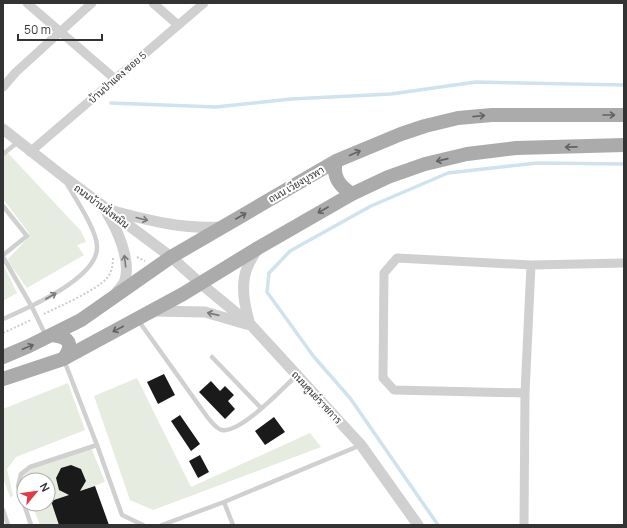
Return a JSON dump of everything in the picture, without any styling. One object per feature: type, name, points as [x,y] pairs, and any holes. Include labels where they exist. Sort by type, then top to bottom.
[{"type":"main road","name":"ถนน เวียงบูรพา","points":[[3,357],[50,337],[81,320],[171,257],[336,161],[401,134],[424,126],[458,118],[492,115],[624,115]]},
{"type":"main road","points":[[3,379],[63,359],[152,311],[352,194],[425,164],[467,154],[516,148],[624,145]]},
{"type":"main road","points":[[336,161],[333,170],[337,180],[343,188],[352,194]]},
{"type":"main road","points":[[50,337],[61,336],[69,342],[70,348],[63,359]]},
{"type":"street","points":[[27,3],[115,79]]},
{"type":"street","points":[[3,87],[92,3]]},
{"type":"street","points":[[153,3],[178,25]]},
{"type":"street","name":"บ้านป่าแดง ซอย 5","points":[[30,152],[204,3]]},
{"type":"street","name":"ถนนบ้านฝั่งหมิน","points":[[3,129],[30,152],[171,257],[200,283]]},
{"type":"street","points":[[104,208],[144,220],[172,226],[201,228],[222,227]]},
{"type":"street","points":[[104,208],[114,224],[124,250],[126,266],[125,280],[114,297]]},
{"type":"street","points":[[250,325],[246,310],[244,283],[247,267],[258,248]]},
{"type":"street","points":[[525,393],[394,390],[383,378],[384,273],[397,258],[531,265],[624,263]]},
{"type":"street","points":[[524,525],[525,393],[531,265]]},
{"type":"street","name":"ถนนศูนย์ราชการ","points":[[200,283],[250,325],[361,445],[418,525]]},
{"type":"street","points":[[152,311],[204,312],[250,325]]},
{"type":"lane","points":[[3,154],[18,142]]},
{"type":"lane","points":[[3,319],[32,306],[68,286],[92,264],[98,248],[93,229],[64,177]]},
{"type":"lane","points":[[3,206],[27,236],[3,256],[50,337]]},
{"type":"lane","points":[[137,319],[208,418],[215,426],[222,430],[231,429],[240,425],[297,376]]},
{"type":"lane","points":[[212,357],[261,408]]},
{"type":"lane","points":[[63,359],[97,445],[122,515],[143,525]]},
{"type":"lane","points":[[31,525],[18,486],[21,474],[30,467],[97,445]]},
{"type":"lane","points":[[162,525],[224,502],[361,445]]},
{"type":"lane","points":[[224,502],[233,525]]},
{"type":"lane","points":[[3,510],[8,525]]},
{"type":"path","points":[[124,250],[157,267]]},
{"type":"shaded area","points":[[6,151],[81,231],[86,242],[77,245],[84,255],[27,288],[9,263],[8,259],[29,237],[29,233],[3,199],[3,154]]},
{"type":"shaded area","points":[[3,264],[17,293],[3,301]]},
{"type":"shaded area","points":[[137,378],[191,487],[310,433],[321,447],[153,510],[130,500],[94,396]]},
{"type":"shaded area","points":[[68,383],[85,430],[16,457],[7,469],[13,496],[10,497],[3,478],[3,409]]},
{"type":"shaded area","points":[[91,447],[105,482],[80,491],[86,481],[81,469],[71,465],[61,468],[56,478],[56,472],[24,472],[30,467]]},
{"type":"shaded area","points":[[56,478],[59,490],[69,495],[59,525],[40,525],[35,512],[56,512]]},
{"type":"building","points":[[164,374],[175,395],[158,404],[147,382]]},
{"type":"building","points":[[211,381],[220,391],[225,386],[234,395],[228,401],[235,409],[225,419],[199,392]]},
{"type":"building","points":[[180,415],[200,444],[191,451],[171,421]]},
{"type":"building","points":[[274,417],[285,432],[265,445],[255,431]]},
{"type":"building","points":[[200,455],[209,472],[198,478],[189,461]]},
{"type":"building","points":[[71,465],[81,469],[86,481],[80,491],[95,486],[109,525],[59,525],[55,512],[56,512],[56,499],[69,495],[59,490],[56,478],[61,468]]},
{"type":"waterway","points":[[111,103],[216,107],[291,99],[391,94],[476,82],[624,85]]},
{"type":"waterway","points":[[438,525],[350,398],[314,357],[267,292],[269,273],[290,251],[371,206],[448,173],[537,163],[624,164]]}]
